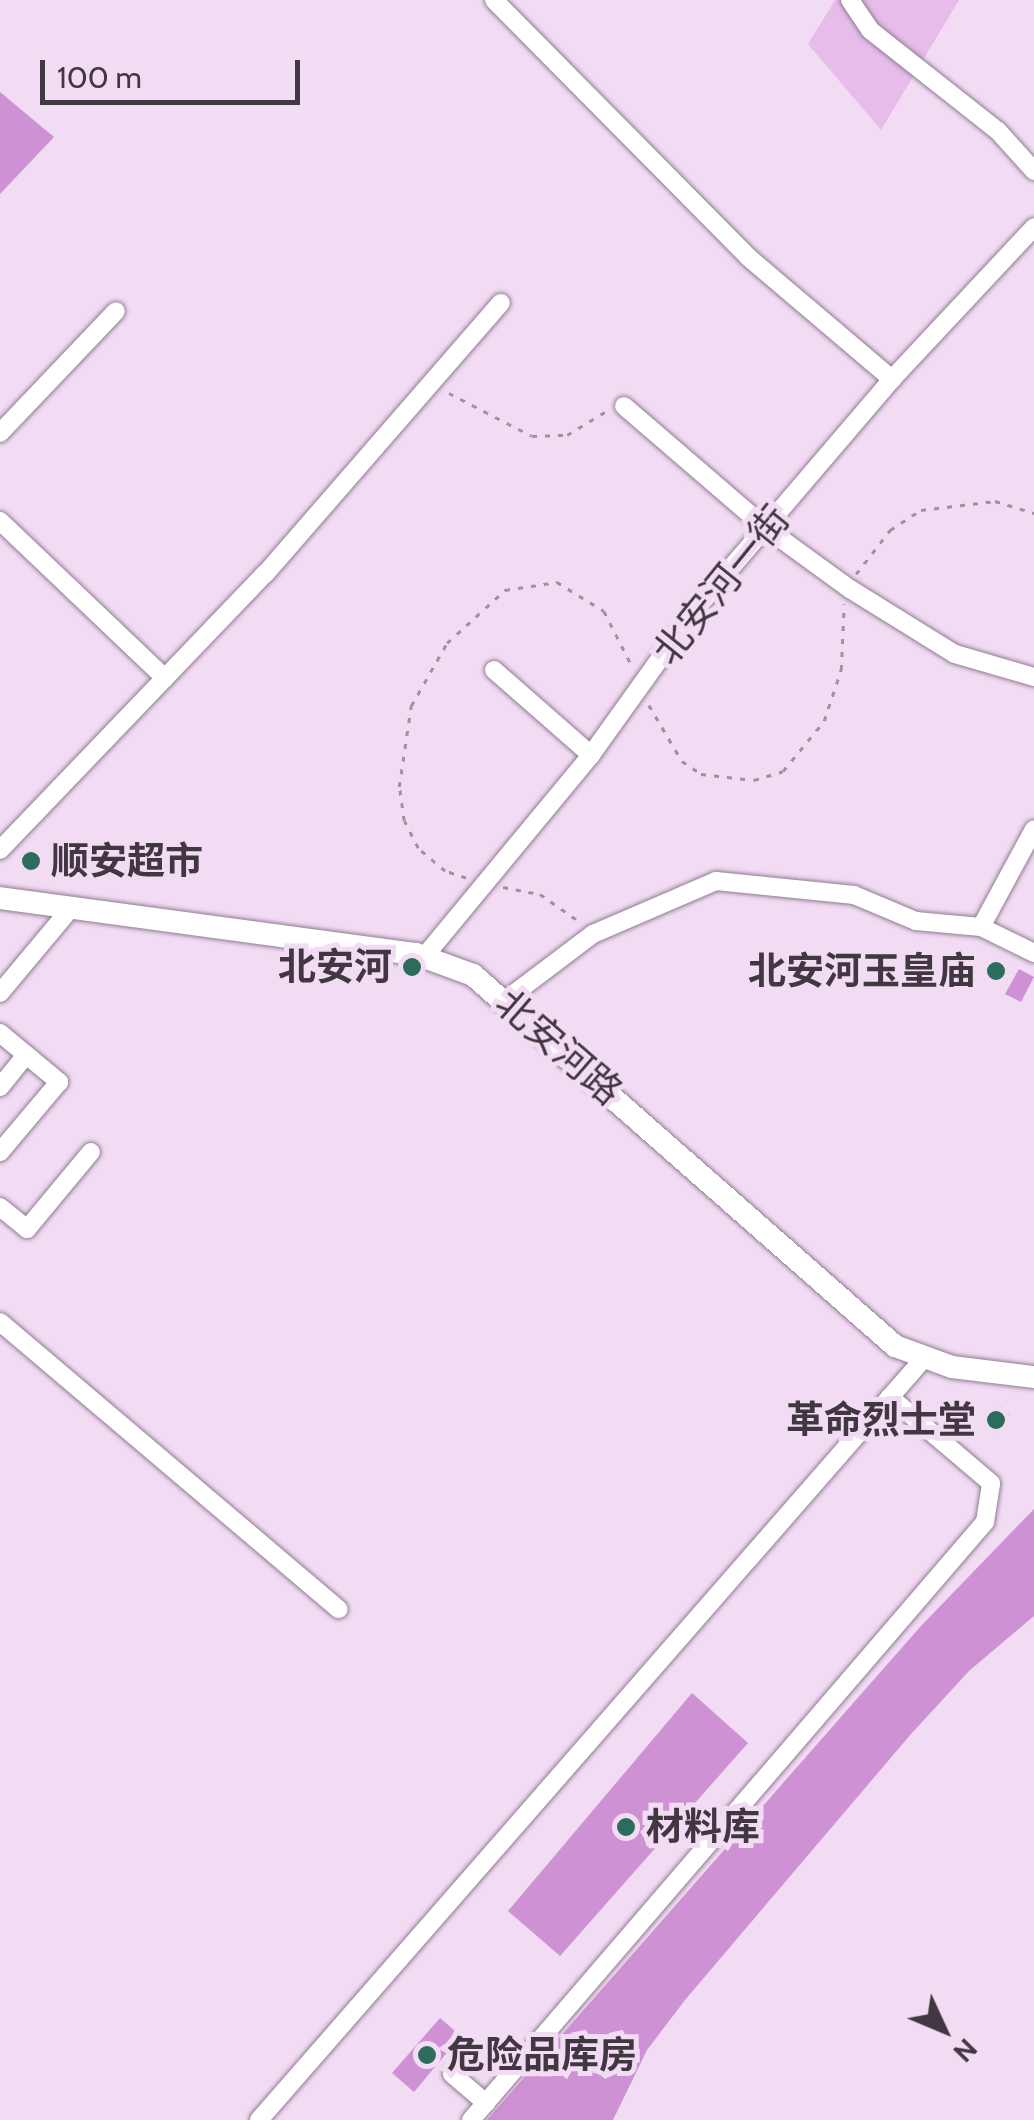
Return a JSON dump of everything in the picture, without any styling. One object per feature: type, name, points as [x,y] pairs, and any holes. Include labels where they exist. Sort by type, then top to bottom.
[{"type":"main road","name":"北安河路","points":[[0,898],[424,957],[473,975],[507,999],[895,1346],[925,1357],[1031,1373]]},
{"type":"street","points":[[494,0],[748,257],[892,379]]},
{"type":"street","points":[[850,0],[870,30],[998,131],[1034,170]]},
{"type":"street","name":"北安河一街","points":[[424,957],[591,755],[694,611],[892,379],[1034,227]]},
{"type":"street","points":[[0,850],[165,678],[501,303]]},
{"type":"street","points":[[0,433],[116,311]]},
{"type":"street","points":[[624,406],[766,528],[954,654],[1034,677]]},
{"type":"street","points":[[0,520],[165,678]]},
{"type":"street","points":[[494,670],[591,755]]},
{"type":"street","points":[[981,928],[1034,829]]},
{"type":"street","points":[[507,999],[593,934],[716,881],[854,895],[916,922],[981,928],[1034,953]]},
{"type":"street","points":[[0,993],[72,907]]},
{"type":"street","points":[[0,1033],[59,1082],[0,1152]]},
{"type":"street","points":[[0,1087],[26,1055]]},
{"type":"street","points":[[0,1206],[27,1229],[92,1152]]},
{"type":"street","points":[[0,1322],[339,1609]]},
{"type":"street","points":[[259,2120],[925,1357]]},
{"type":"street","points":[[472,2120],[985,1522],[991,1483],[890,1397]]},
{"type":"street","points":[[452,2074],[486,2103]]},
{"type":"path","points":[[432,382],[532,436],[567,435],[624,406]]},
{"type":"shaded area","points":[[835,0],[959,0],[881,130],[808,44]]},
{"type":"building","points":[[0,92],[54,137],[0,194]]},
{"type":"building","points":[[1019,969],[1034,977],[1021,1002],[1005,994]]},
{"type":"building","name":"革命烈士堂","points":[[1000,1406],[1010,1415],[993,1434],[983,1425]]},
{"type":"building","points":[[1034,1509],[1034,1616],[969,1671],[911,1734],[685,2000],[647,2050],[613,2120],[487,2120],[920,1627]]},
{"type":"building","name":"材料库","points":[[692,1693],[748,1743],[560,1956],[508,1911]]},
{"type":"building","name":"危险品库房","points":[[440,2018],[461,2036],[414,2092],[392,2073]]},
{"type":"place","name":"顺安超市","points":[[31,861]]},
{"type":"place","name":"北安河","points":[[412,967]]},
{"type":"place","name":"北安河玉皇庙","points":[[996,971]]},
{"type":"place","name":"革命烈士堂","points":[[996,1420]]},
{"type":"place","name":"材料库","points":[[626,1827]]},
{"type":"place","name":"危险品库房","points":[[427,2055]]}]
